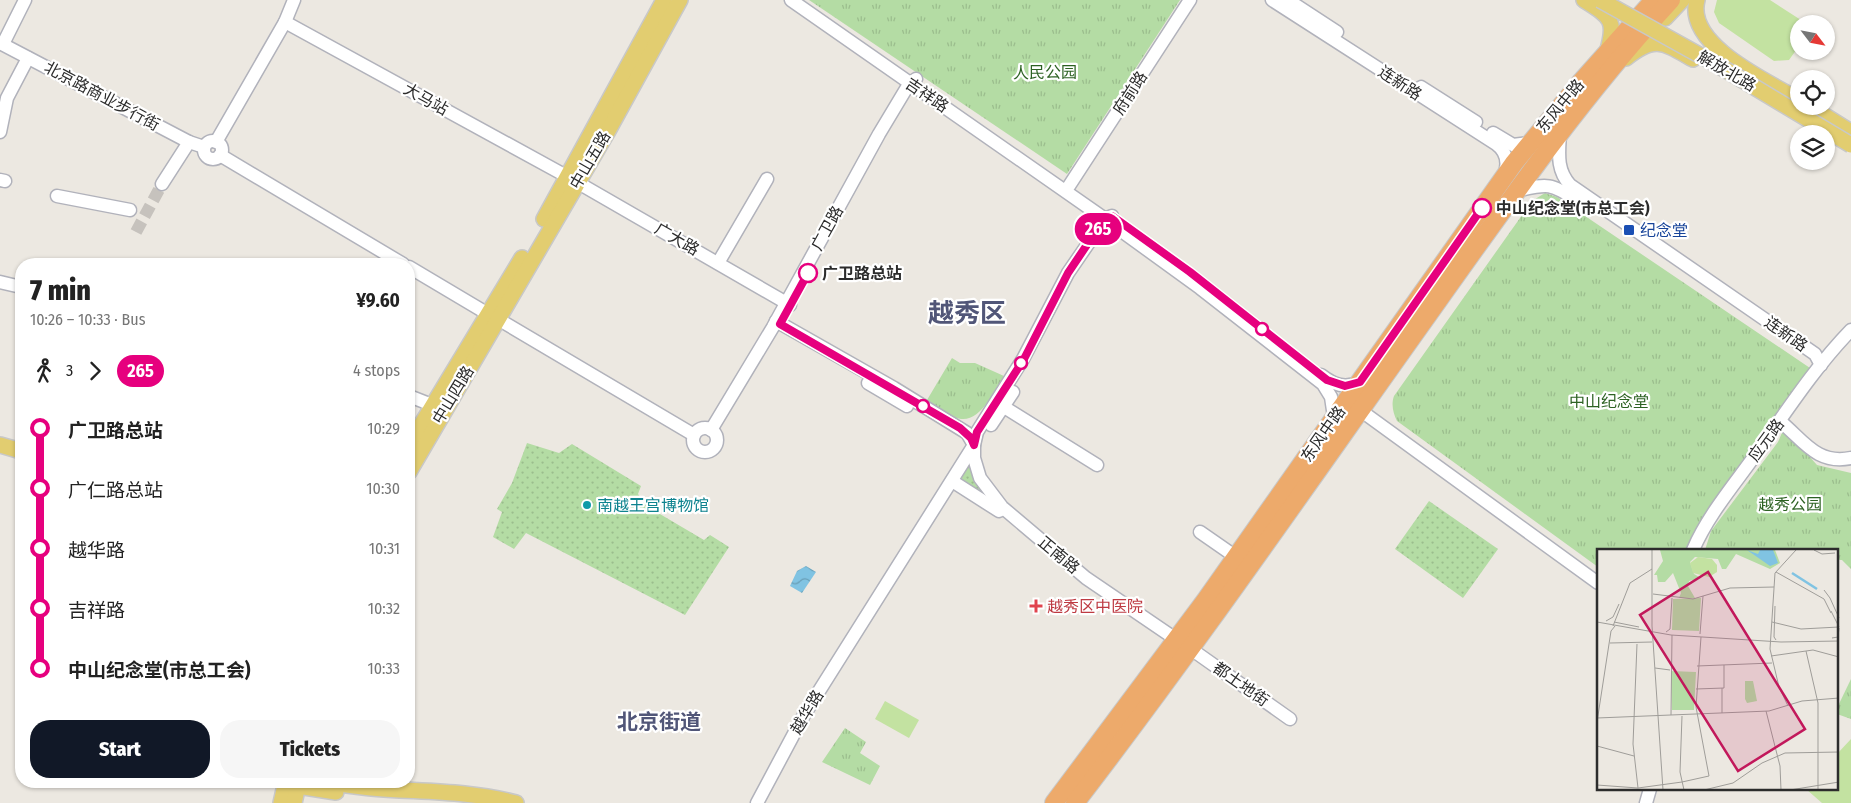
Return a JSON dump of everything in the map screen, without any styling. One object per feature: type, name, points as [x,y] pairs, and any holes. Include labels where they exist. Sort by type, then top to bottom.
[{"type":"highway","name":"东风中路","points":[[1075,803],[1184,644],[1236,557],[1334,417],[1509,185],[1560,133],[1609,61],[1654,0]]},
{"type":"highway","points":[[1609,61],[1671,0]]},
{"type":"highway","name":"东风中路","points":[[1054,803],[1184,644],[1360,410],[1509,185],[1529,143],[1609,61]]},
{"type":"main road","name":"中山五路","points":[[573,179],[664,0]]},
{"type":"main road","name":"中山五路","points":[[493,316],[680,0]]},
{"type":"main road","points":[[1584,0],[1603,12],[1610,20],[1613,31],[1609,61]]},
{"type":"main road","name":"解放北路","points":[[1600,0],[1721,67],[1851,145]]},
{"type":"main road","name":"解放北路","points":[[1611,0],[1851,140]]},
{"type":"main road","points":[[1609,61],[1628,19],[1640,5],[1648,0]]},
{"type":"main road","points":[[1609,61],[1682,0]]},
{"type":"main road","name":"解放北路","points":[[1697,0],[1698,22],[1721,53],[1790,95]]},
{"type":"main road","name":"解放北路","points":[[1609,61],[1652,42],[1676,50],[1804,125]]},
{"type":"main road","points":[[1824,115],[1851,132]]},
{"type":"main road","points":[[1835,144],[1851,154]]},
{"type":"main road","name":"中山四路","points":[[415,435],[432,405],[493,316]]},
{"type":"main road","name":"中山四路","points":[[415,461],[493,316]]},
{"type":"main road","points":[[0,445],[15,449]]},
{"type":"main road","points":[[0,454],[15,458]]},
{"type":"main road","points":[[281,803],[290,788]]},
{"type":"main road","points":[[293,788],[294,803]]},
{"type":"main road","points":[[323,788],[364,796],[441,799],[476,803]]},
{"type":"main road","points":[[366,788],[462,792],[516,803]]},
{"type":"street","points":[[1,43],[25,0]]},
{"type":"street","points":[[210,145],[285,22],[294,0]]},
{"type":"street","name":"吉祥路","points":[[791,0],[1109,219],[1190,272],[1327,380],[1345,386],[1360,382]]},
{"type":"street","name":"吉祥路","points":[[805,0],[913,83],[1070,186],[1109,219],[1323,384],[1331,397],[1334,417]]},
{"type":"street","name":"府前路","points":[[1070,186],[1190,0]]},
{"type":"street","name":"连新路","points":[[1272,0],[1496,144],[1503,150],[1506,158],[1509,185],[1546,184],[1558,188],[1810,361],[1821,365]]},
{"type":"street","name":"连新路","points":[[1288,0],[1510,144],[1529,143]]},
{"type":"street","name":"大马站","points":[[285,22],[573,179]]},
{"type":"street","name":"北京路商业步行街","points":[[1,43],[189,142],[210,145],[204,153],[208,158],[214,159],[220,155],[393,258]]},
{"type":"street","points":[[1705,66],[1702,58],[1706,52],[1721,53]]},
{"type":"street","points":[[0,132],[7,98],[28,58]]},
{"type":"street","name":"广卫路","points":[[712,430],[777,325],[879,134],[913,83]]},
{"type":"street","name":"连新路","points":[[1560,133],[1559,166],[1563,178],[1570,185],[1815,354],[1821,365]]},
{"type":"street","points":[[162,184],[189,142]]},
{"type":"street","name":"广大路","points":[[573,179],[788,304]]},
{"type":"street","points":[[718,263],[767,179]]},
{"type":"street","points":[[57,196],[130,210]]},
{"type":"street","name":"越华路","points":[[974,445],[984,437],[1031,362],[1074,279],[1109,219]]},
{"type":"street","name":"越华路","points":[[758,803],[804,715],[974,445],[977,432],[1024,359],[1060,286],[1109,219]]},
{"type":"street","points":[[415,270],[694,436]]},
{"type":"street","points":[[0,282],[15,286]]},
{"type":"street","points":[[777,325],[974,445]]},
{"type":"street","points":[[1821,365],[1851,330]]},
{"type":"street","name":"应元路","points":[[1694,549],[1713,514],[1821,365],[1833,358],[1851,339]]},
{"type":"street","points":[[415,398],[432,405]]},
{"type":"street","points":[[1004,407],[1097,465]]},
{"type":"street","points":[[1360,410],[1597,582]]},
{"type":"street","points":[[1780,421],[1822,458],[1838,460],[1851,458]]},
{"type":"street","points":[[702,429],[712,430],[716,436],[716,443],[710,451],[702,452],[696,448],[693,442],[694,436],[702,429]]},
{"type":"street","name":"正南路","points":[[974,445],[976,468],[987,490],[1029,530],[1086,578],[1184,644]]},
{"type":"street","points":[[952,480],[1029,530]]},
{"type":"street","points":[[1200,532],[1236,557]]},
{"type":"street","name":"都土地街","points":[[1184,644],[1290,719]]},
{"type":"street","points":[[1646,803],[1650,790]]},
{"type":"green space","name":"人民公园","points":[[809,0],[1180,0],[1067,174]]},
{"type":"green space","points":[[1717,0],[1770,0],[1793,15],[1790,15],[1790,59],[1774,61],[1719,23],[1714,12]]},
{"type":"green space","name":"中山纪念堂","points":[[1545,193],[1557,197],[1810,368],[1808,375],[1705,514],[1688,549],[1597,549],[1597,566],[1397,421],[1393,405],[1394,396],[1532,201]]},
{"type":"green space","points":[[952,358],[960,363],[975,363],[1004,376],[984,407],[971,417],[963,419],[954,417],[927,400]]},
{"type":"green space","name":"越秀公园","points":[[1784,428],[1817,465],[1851,473],[1851,569],[1842,560],[1838,560],[1838,549],[1705,549],[1711,531],[1778,442]]},
{"type":"green space","points":[[527,443],[559,453],[572,444],[641,486],[638,494],[648,507],[704,540],[710,535],[729,547],[685,615],[526,533],[514,549],[493,537],[502,512],[497,509],[512,483]]},
{"type":"green space","points":[[970,461],[990,501],[959,481]]},
{"type":"green space","points":[[1429,501],[1498,549],[1463,598],[1395,549]]},
{"type":"green space","points":[[1851,679],[1851,719],[1838,714],[1838,706]]},
{"type":"green space","points":[[885,701],[919,720],[909,738],[875,719]]},
{"type":"green space","points":[[845,728],[866,742],[860,753],[880,766],[870,785],[822,762]]},
{"type":"green space","points":[[1851,739],[1851,803],[1822,803],[1807,790],[1838,790],[1838,753]]},
{"type":"water","points":[[806,566],[816,572],[802,593],[790,586],[797,571]]},
{"type":"tunnel","points":[[136,232],[162,184]]},
{"type":"bus line","name":"265","points":[[808,273],[780,324],[894,388],[960,428],[967,433],[974,445],[977,432],[1024,359],[1060,286],[1105,218],[1112,216],[1153,244],[1327,380],[1345,386],[1360,382],[1482,208]]},
{"type":"place","name":"中山纪念堂(市总工会)","points":[[1482,208]]},
{"type":"place","name":"纪念堂","points":[[1629,230]]},
{"type":"place","name":"广卫路总站","points":[[808,273]]},
{"type":"place","name":"南越王宫博物馆","points":[[587,505]]},
{"type":"place","name":"越秀区中医院","points":[[1036,606]]},
{"type":"district","name":"越秀区","points":[[967,313]]},
{"type":"district","name":"北京街道","points":[[659,722]]}]
